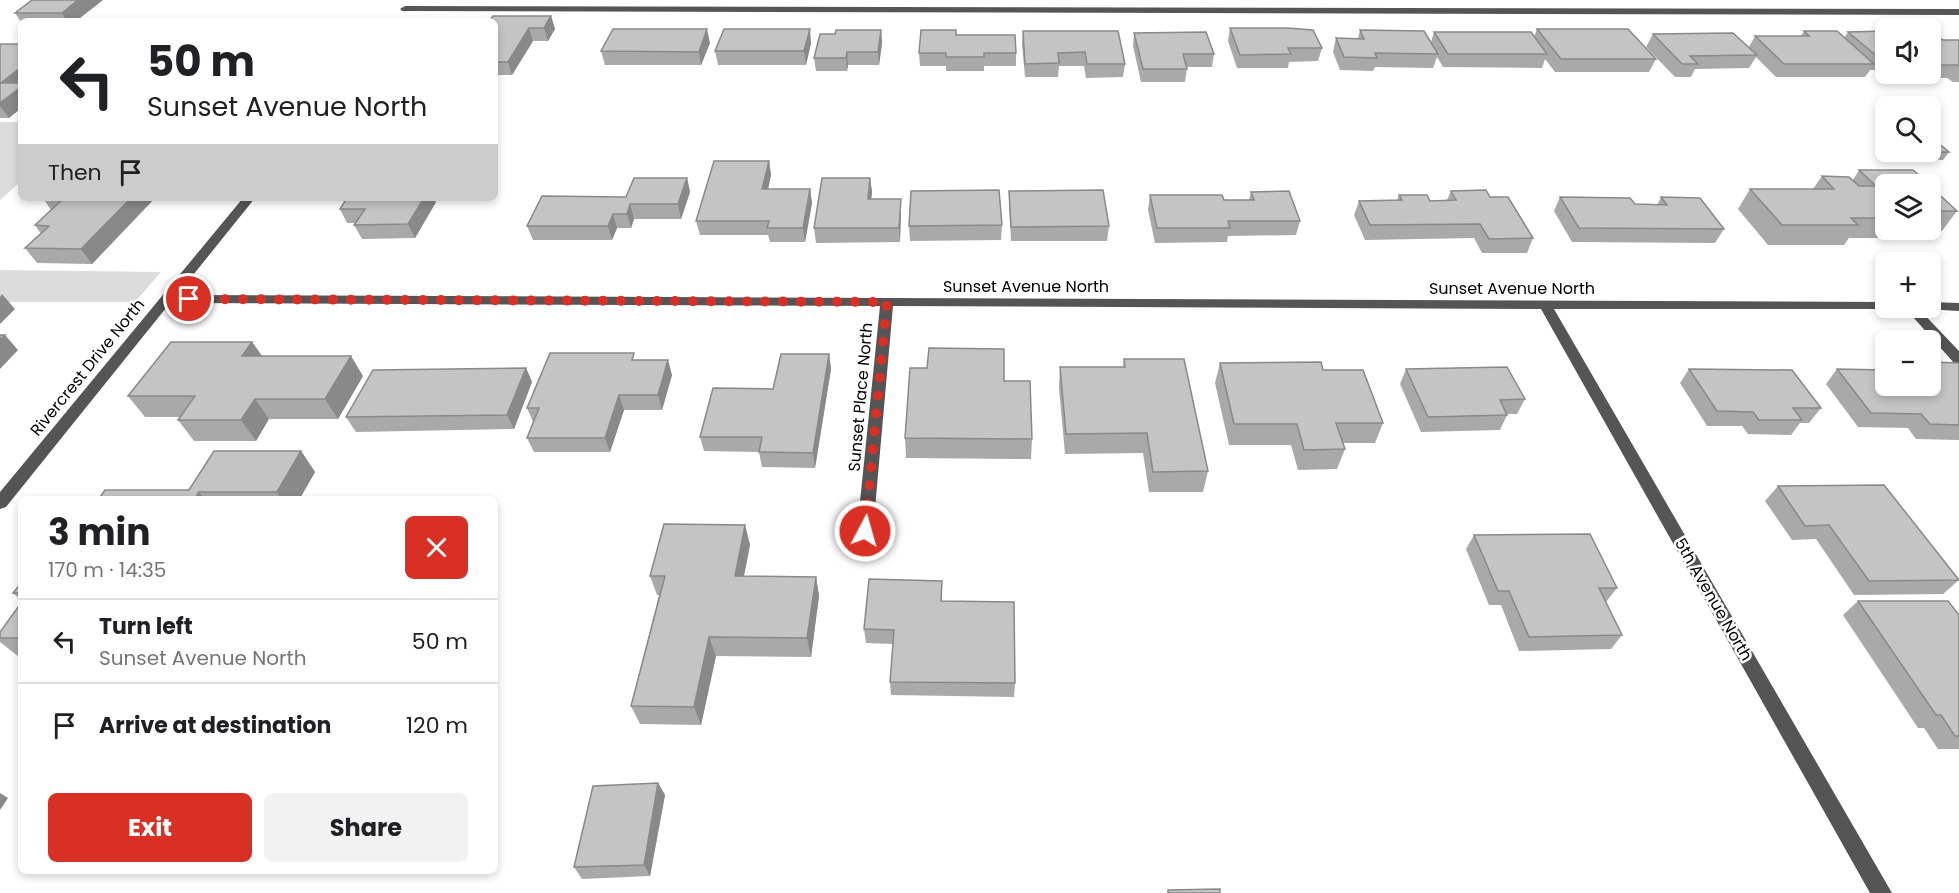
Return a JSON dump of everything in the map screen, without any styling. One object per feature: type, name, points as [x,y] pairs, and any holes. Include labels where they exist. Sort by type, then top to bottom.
[{"type":"street","points":[[412,0],[403,12],[1959,11]]},
{"type":"street","points":[[1944,0],[1959,11]]},
{"type":"street","name":"Rivercrest Drive North","points":[[0,503],[247,201]]},
{"type":"street","name":"Sunset Avenue North","points":[[165,299],[1875,306]]},
{"type":"street","name":"Sunset Place North","points":[[865,531],[887,302]]},
{"type":"street","name":"5th Avenue North","points":[[1545,304],[1882,893]]},
{"type":"street","points":[[1941,306],[1959,307]]},
{"type":"street","points":[[1920,318],[1959,360]]},
{"type":"shaded area","points":[[0,122],[18,122],[18,184],[0,200]]},
{"type":"shaded area","points":[[0,270],[161,272],[135,302],[0,302]]},
{"type":"building","points":[[32,0],[78,0],[62,13],[15,13]]},
{"type":"building","points":[[493,16],[551,16],[544,28],[529,28],[508,62],[498,62],[498,18],[491,18]]},
{"type":"building","points":[[1230,28],[1313,30],[1322,48],[1288,48],[1291,54],[1240,55]]},
{"type":"building","points":[[613,29],[707,29],[699,52],[601,51]]},
{"type":"building","points":[[724,29],[810,29],[804,51],[715,51]]},
{"type":"building","points":[[1537,29],[1628,29],[1656,59],[1561,59]]},
{"type":"building","points":[[836,30],[881,30],[878,52],[847,52],[846,58],[814,58],[820,34],[835,34]]},
{"type":"building","points":[[921,30],[956,30],[956,35],[1015,35],[1016,53],[984,53],[984,57],[946,57],[946,53],[919,53]]},
{"type":"building","points":[[1360,30],[1424,31],[1438,54],[1375,53],[1377,58],[1344,57],[1336,38],[1364,39]]},
{"type":"building","points":[[1023,31],[1118,31],[1125,64],[1087,64],[1085,52],[1058,53],[1059,63],[1025,64]]},
{"type":"building","points":[[1804,31],[1837,31],[1874,64],[1784,64],[1755,36],[1809,36]]},
{"type":"building","points":[[1875,31],[1875,54],[1848,32]]},
{"type":"building","points":[[1206,32],[1214,54],[1183,54],[1187,69],[1143,69],[1134,33]]},
{"type":"building","points":[[1434,32],[1531,32],[1547,54],[1448,54]]},
{"type":"building","points":[[1733,33],[1757,55],[1690,56],[1698,64],[1682,64],[1653,34]]},
{"type":"building","points":[[1941,39],[1959,40],[1959,66],[1941,65]]},
{"type":"building","points":[[18,44],[18,69],[1,83],[18,83],[18,89],[0,103],[0,45]]},
{"type":"building","points":[[1941,145],[1949,152],[1941,152]]},
{"type":"building","points":[[714,161],[769,161],[762,189],[810,189],[803,228],[767,228],[769,221],[696,221]]},
{"type":"building","points":[[1859,170],[1913,170],[1918,174],[1875,174],[1875,185]]},
{"type":"building","points":[[1822,176],[1849,177],[1859,186],[1875,186],[1875,218],[1851,218],[1858,225],[1782,225],[1750,189],[1834,189]]},
{"type":"building","points":[[634,178],[687,178],[678,204],[630,204],[627,214],[613,214],[608,226],[527,226],[542,196],[626,197]]},
{"type":"building","points":[[822,178],[870,178],[868,199],[901,199],[899,228],[814,228]]},
{"type":"building","points":[[999,190],[1002,225],[909,226],[911,191]]},
{"type":"building","points":[[1103,190],[1109,226],[1011,227],[1009,191]]},
{"type":"building","points":[[1486,190],[1490,197],[1508,197],[1533,238],[1489,239],[1480,224],[1370,225],[1359,201],[1402,200],[1399,195],[1427,195],[1430,201],[1456,200],[1451,191]]},
{"type":"building","points":[[1289,191],[1300,221],[1228,221],[1230,228],[1157,228],[1150,195],[1222,195],[1224,200],[1254,200],[1251,192]]},
{"type":"building","points":[[1941,196],[1957,211],[1941,211]]},
{"type":"building","points":[[1560,197],[1630,198],[1635,204],[1667,205],[1661,197],[1700,198],[1724,229],[1579,228]]},
{"type":"building","points":[[61,201],[128,201],[81,249],[25,248],[49,226],[35,225]]},
{"type":"building","points":[[345,201],[422,201],[408,224],[354,225],[365,209],[340,209]]},
{"type":"building","points":[[171,342],[252,342],[242,356],[351,356],[325,399],[255,399],[241,420],[178,420],[195,396],[128,396]]},
{"type":"building","points":[[929,348],[1004,349],[1004,381],[1030,381],[1032,439],[905,438],[910,368],[927,368]]},
{"type":"building","points":[[550,353],[634,353],[632,360],[668,360],[658,395],[619,395],[605,438],[527,438],[539,408],[527,408]]},
{"type":"building","points":[[781,354],[829,354],[813,453],[759,452],[762,437],[700,437],[713,388],[773,389]]},
{"type":"building","points":[[1124,359],[1184,359],[1208,471],[1153,472],[1147,433],[1066,434],[1060,367],[1125,367]]},
{"type":"building","points":[[1321,362],[1323,370],[1363,370],[1383,423],[1336,423],[1345,449],[1304,450],[1297,424],[1234,424],[1220,363]]},
{"type":"building","points":[[1941,362],[1959,363],[1959,425],[1930,424],[1921,414],[1871,413],[1837,369],[1875,370],[1875,396],[1941,396]]},
{"type":"building","points":[[1507,367],[1525,399],[1500,400],[1507,415],[1428,417],[1406,369]]},
{"type":"building","points":[[526,368],[507,415],[346,417],[373,370]]},
{"type":"building","points":[[1689,369],[1792,370],[1821,408],[1793,408],[1802,420],[1759,420],[1753,412],[1717,411]]},
{"type":"building","points":[[214,451],[301,451],[277,492],[199,492],[196,496],[101,496],[105,490],[189,490]]},
{"type":"building","points":[[1884,485],[1959,580],[1869,581],[1829,525],[1805,526],[1778,486]]},
{"type":"building","points":[[664,524],[745,525],[735,576],[816,577],[807,638],[709,637],[694,707],[631,706],[665,576],[650,576]]},
{"type":"building","points":[[1590,534],[1617,588],[1599,588],[1622,635],[1529,637],[1509,591],[1498,591],[1474,535]]},
{"type":"building","points":[[869,579],[942,581],[941,601],[1014,602],[1015,683],[890,682],[894,630],[864,629]]},
{"type":"building","points":[[1858,601],[1948,601],[1959,615],[1959,736],[1955,736],[1941,715],[1936,715]]},
{"type":"building","points":[[18,607],[18,638],[0,638],[0,632]]},
{"type":"building","points":[[658,783],[644,865],[574,867],[593,786]]},
{"type":"building","points":[[1220,889],[1220,893],[1168,893],[1168,890]]},
{"type":"route","points":[[189,299],[887,302],[865,531]]}]
